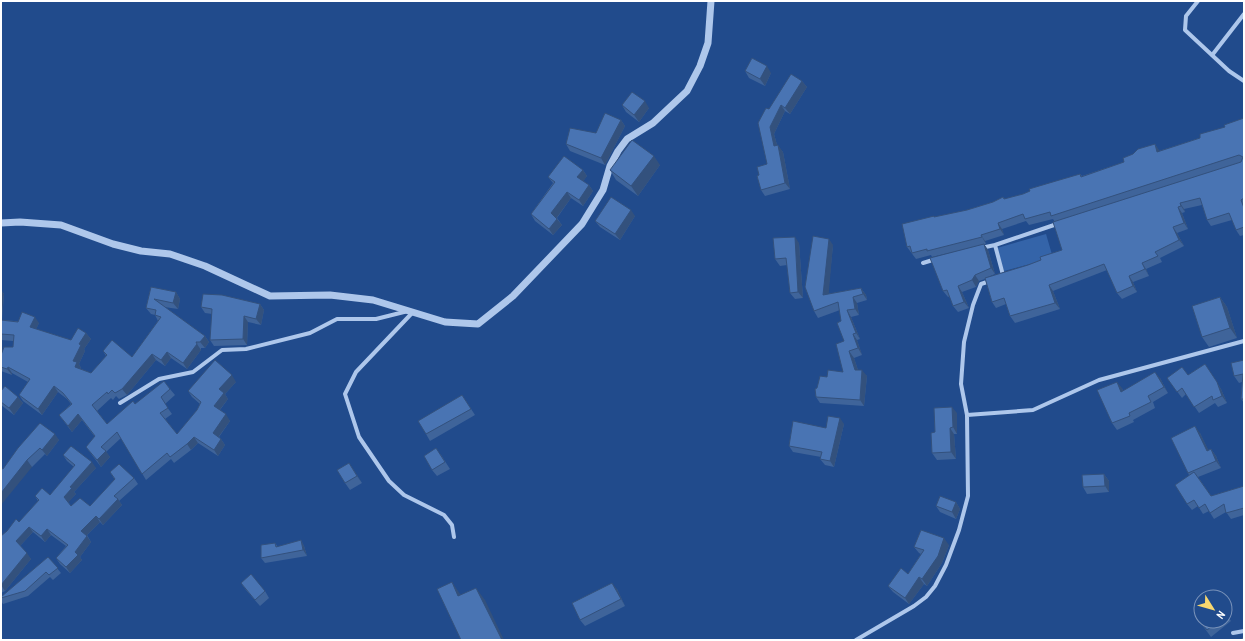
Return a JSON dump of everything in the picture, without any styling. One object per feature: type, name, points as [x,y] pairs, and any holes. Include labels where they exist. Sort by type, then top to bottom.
[{"type":"street","points":[[1,223],[20,222],[61,225],[113,244],[141,251],[170,254],[204,266],[270,296],[337,296],[373,300],[445,322],[478,324],[513,296],[582,224],[603,190],[610,166],[618,151],[627,139],[653,124],[686,91],[700,66],[708,43],[711,1]]},
{"type":"street","points":[[1198,1],[1186,16],[1185,30],[1213,54],[1229,71],[1244,81]]},
{"type":"street","points":[[1213,54],[1244,14]]},
{"type":"street","points":[[973,250],[994,245],[1062,222]]},
{"type":"street","points":[[856,640],[914,606],[926,597],[935,586],[946,565],[959,530],[968,496],[967,415],[961,384],[964,342],[973,305],[981,284],[1003,275],[994,245]]},
{"type":"street","points":[[923,263],[944,257]]},
{"type":"street","points":[[120,403],[159,379],[193,372],[222,350],[246,349],[310,333],[337,319],[376,319],[411,312]]},
{"type":"street","points":[[411,312],[356,372],[345,394],[359,437],[389,481],[404,495],[444,515],[452,525],[454,537]]},
{"type":"street","points":[[967,415],[1033,410],[1099,380],[1244,341]]},
{"type":"street","points":[[1233,633],[1244,630]]},
{"type":"shaded area","points":[[1046,234],[1053,258],[1004,271],[997,248]]},
{"type":"building","points":[[752,58],[767,66],[760,79],[745,71]]},
{"type":"building","points":[[791,74],[802,81],[785,108],[781,105],[770,127],[774,146],[778,145],[785,183],[761,190],[757,176],[759,175],[757,167],[767,164],[758,123],[766,108],[769,109]]},
{"type":"building","points":[[632,92],[645,101],[634,115],[622,105]]},
{"type":"building","points":[[605,113],[621,120],[601,158],[566,144],[570,128],[596,133]]},
{"type":"building","points":[[1244,118],[1244,198],[1241,200],[1244,208],[1244,227],[1236,230],[1229,213],[1207,220],[1200,198],[1180,203],[1181,206],[1178,207],[1184,223],[1173,227],[1179,240],[1155,252],[1158,256],[1142,263],[1145,269],[1129,276],[1133,286],[1117,293],[1104,264],[1049,285],[1055,303],[1010,316],[1004,298],[992,302],[985,278],[1028,265],[1041,260],[1040,257],[1062,250],[1053,222],[1241,162],[1243,157],[1239,155],[1051,216],[1050,212],[1025,219],[1023,214],[998,223],[1000,229],[981,235],[982,237],[927,251],[927,249],[912,253],[910,246],[907,247],[902,224],[967,210],[993,202],[1003,197],[1004,199],[1023,194],[1030,191],[1029,189],[1080,174],[1081,177],[1124,162],[1123,158],[1133,154],[1138,149],[1155,144],[1157,152],[1200,138],[1200,134],[1225,127],[1224,125]]},
{"type":"building","points":[[632,140],[654,156],[631,186],[610,170]]},
{"type":"building","points":[[564,156],[583,170],[577,177],[589,185],[579,200],[567,192],[551,213],[557,219],[549,229],[531,214],[555,182],[548,177]]},
{"type":"building","points":[[611,197],[631,210],[615,234],[595,221]]},
{"type":"building","points":[[813,236],[829,239],[823,295],[861,288],[863,294],[853,297],[855,309],[847,310],[856,333],[853,334],[858,348],[849,351],[855,370],[862,370],[860,400],[816,397],[815,389],[817,388],[820,376],[827,377],[828,370],[843,372],[836,344],[844,341],[837,323],[841,321],[838,302],[814,311],[805,287]]},
{"type":"building","points":[[795,237],[798,292],[790,293],[786,258],[775,259],[773,238]]},
{"type":"building","points":[[984,244],[991,268],[975,275],[972,280],[958,286],[964,302],[953,306],[947,290],[943,291],[930,258]]},
{"type":"building","points":[[151,287],[176,292],[173,303],[154,299],[205,336],[200,342],[196,342],[197,344],[183,363],[167,352],[161,360],[152,354],[122,389],[115,393],[112,390],[108,394],[107,392],[92,405],[107,424],[133,401],[135,404],[164,381],[170,389],[161,397],[168,408],[160,413],[177,434],[197,410],[201,402],[188,391],[215,360],[232,375],[219,389],[224,393],[214,406],[226,414],[213,433],[221,439],[214,450],[194,437],[170,457],[167,453],[142,474],[117,432],[101,447],[106,451],[97,460],[86,447],[95,436],[78,414],[68,426],[59,415],[72,404],[63,393],[54,386],[38,409],[19,395],[30,379],[8,367],[7,369],[1,367],[1,355],[4,347],[13,347],[14,335],[1,334],[1,320],[18,322],[22,312],[35,317],[30,327],[71,340],[78,328],[86,333],[79,344],[81,345],[73,361],[77,362],[75,367],[91,373],[107,355],[103,351],[112,340],[132,357],[161,317],[155,315],[156,310],[146,308]]},
{"type":"building","points":[[203,294],[222,295],[260,304],[256,319],[244,316],[243,339],[210,340],[212,309],[201,307]]},
{"type":"building","points":[[1220,297],[1230,328],[1202,337],[1192,306]]},
{"type":"building","points":[[1244,360],[1244,399],[1241,399],[1243,374],[1234,376],[1231,363]]},
{"type":"building","points":[[1205,364],[1217,382],[1222,396],[1213,400],[1212,396],[1194,407],[1182,388],[1177,392],[1167,378],[1182,367],[1188,375]]},
{"type":"building","points":[[1155,372],[1164,387],[1148,396],[1151,402],[1129,413],[1130,416],[1112,423],[1097,390],[1117,382],[1121,392]]},
{"type":"building","points":[[5,386],[18,397],[9,408],[1,402],[1,391]]},
{"type":"building","points":[[462,395],[471,409],[426,434],[418,421]]},
{"type":"building","points":[[952,407],[953,427],[950,428],[951,452],[932,453],[931,433],[935,432],[934,408]]},
{"type":"building","points":[[828,416],[840,418],[830,461],[820,459],[822,452],[789,446],[793,421],[826,428]]},
{"type":"building","points":[[40,423],[55,434],[42,450],[40,448],[27,460],[1,493],[1,468],[3,469],[18,448]]},
{"type":"building","points":[[1195,426],[1207,451],[1211,449],[1216,461],[1188,473],[1171,438]]},
{"type":"building","points":[[71,446],[92,462],[70,487],[72,488],[64,497],[71,506],[80,498],[90,506],[115,479],[110,472],[119,464],[134,478],[114,496],[118,499],[99,519],[96,516],[81,531],[87,536],[75,552],[78,555],[66,567],[56,558],[68,545],[47,529],[41,536],[29,527],[16,541],[27,553],[1,585],[1,536],[16,519],[19,522],[39,500],[35,496],[42,488],[50,495],[75,465],[63,455]]},
{"type":"building","points":[[436,448],[445,462],[432,470],[424,456]]},
{"type":"building","points":[[349,463],[357,476],[345,483],[337,470]]},
{"type":"building","points":[[1194,472],[1211,496],[1244,486],[1244,508],[1226,513],[1224,504],[1210,513],[1205,504],[1199,508],[1194,500],[1187,504],[1175,485]]},
{"type":"building","points":[[1104,474],[1105,486],[1083,487],[1082,475]]},
{"type":"building","points":[[940,496],[956,502],[952,512],[936,506]]},
{"type":"building","points":[[921,530],[944,538],[938,556],[922,579],[919,577],[905,598],[888,586],[901,568],[908,574],[924,550],[914,547]]},
{"type":"building","points":[[301,540],[303,550],[261,558],[261,545],[275,543],[276,547]]},
{"type":"building","points":[[48,557],[58,568],[49,575],[46,572],[25,591],[1,598],[1,597]]},
{"type":"building","points":[[251,574],[265,591],[255,600],[241,583]]},
{"type":"building","points":[[452,582],[458,596],[476,588],[502,640],[461,640],[437,589]]},
{"type":"building","points":[[612,583],[621,599],[580,620],[572,603]]}]
